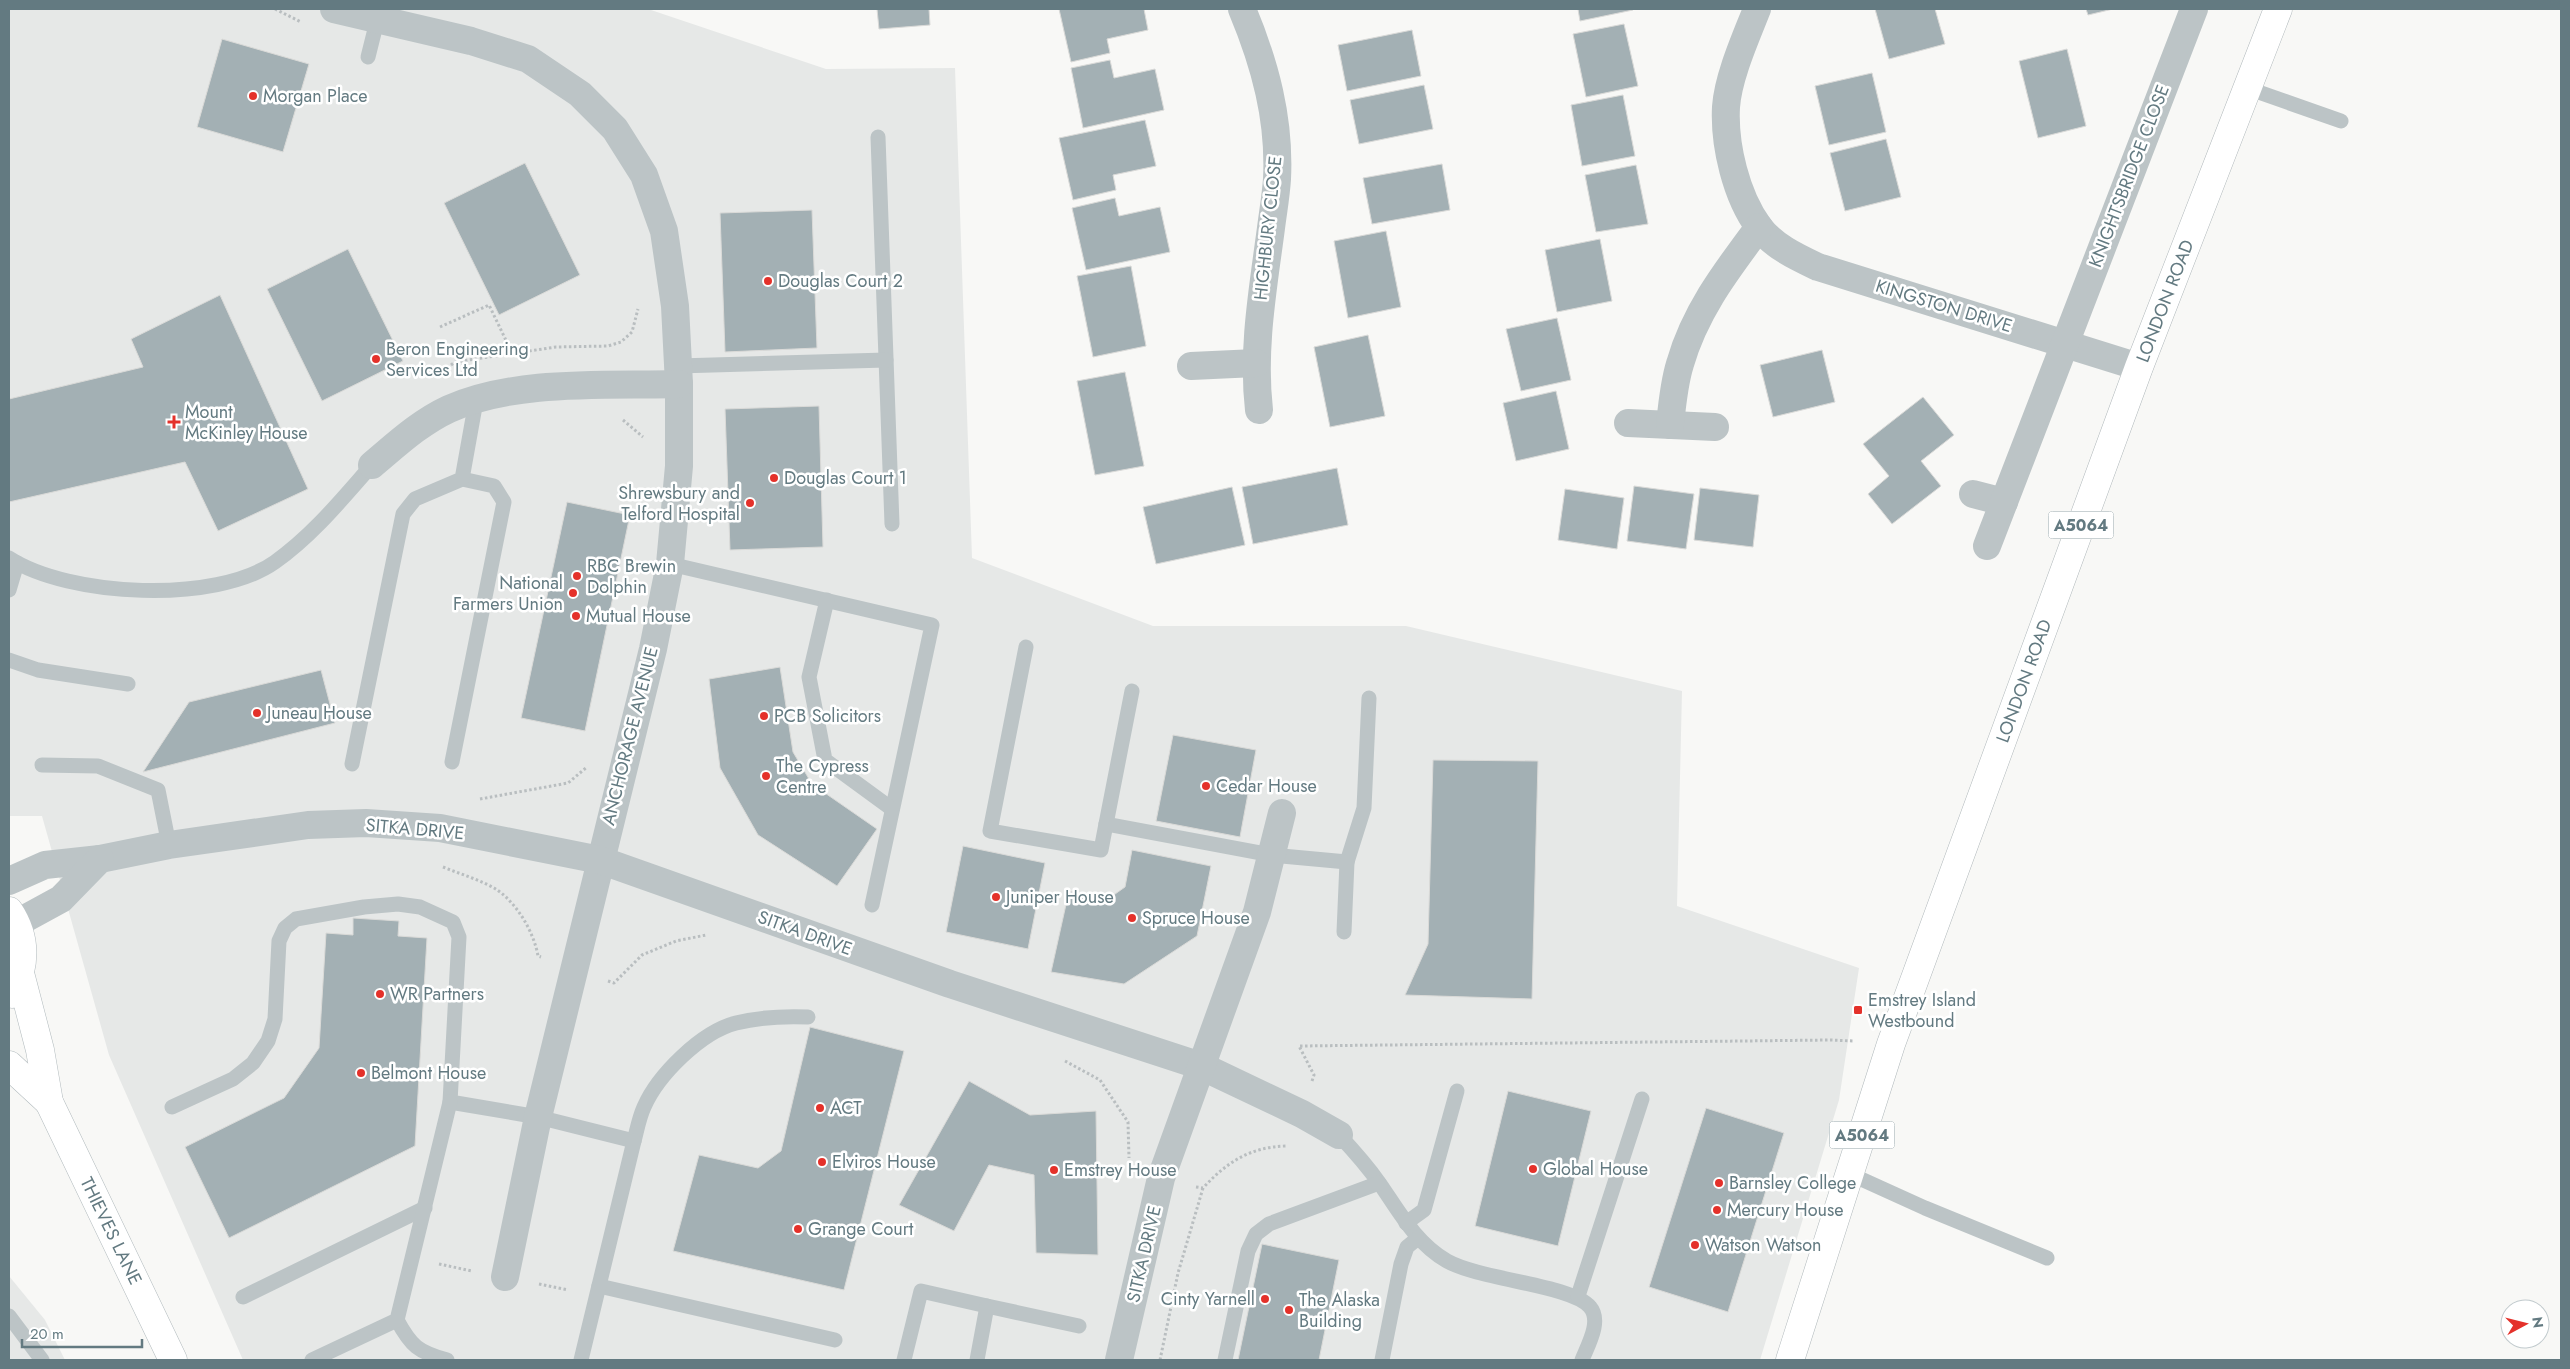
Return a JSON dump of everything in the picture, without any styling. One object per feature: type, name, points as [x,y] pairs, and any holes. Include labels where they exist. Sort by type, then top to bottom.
[{"type":"main road","name":"LONDON ROAD","points":[[1790,1360],[1891,1044],[2139,367],[2278,9]]},
{"type":"main road","points":[[13,917],[24,950],[15,988],[40,1050],[49,1102]]},
{"type":"main road","points":[[9,1065],[49,1102]]},
{"type":"main road","name":"THIEVES LANE","points":[[49,1102],[173,1360]]},
{"type":"street","name":"ANCHORAGE AVENUE","points":[[334,9],[377,21],[471,41],[528,59],[580,94],[615,128],[644,175],[664,231],[675,306],[679,375],[679,466],[670,564],[652,649],[538,1117],[505,1277]]},
{"type":"street","name":"HIGHBURY CLOSE","points":[[1242,9],[1255,41],[1271,93],[1276,132],[1277,179],[1259,320],[1256,363],[1259,410]]},
{"type":"street","name":"KINGSTON DRIVE","points":[[1757,9],[1740,52],[1726,106],[1728,148],[1739,189],[1759,227],[1788,253],[1818,267],[2139,367]]},
{"type":"street","name":"KNIGHTSBRIDGE CLOSE","points":[[1987,546],[2063,344],[2194,9]]},
{"type":"street","points":[[1670,425],[1679,365],[1689,336],[1705,302],[1759,227]]},
{"type":"street","points":[[1191,366],[1256,363]]},
{"type":"street","points":[[372,466],[412,431],[449,409],[493,395],[679,375]]},
{"type":"street","points":[[1628,423],[1715,427]]},
{"type":"street","points":[[1973,494],[2004,502]]},
{"type":"street","points":[[1282,813],[1257,912],[1201,1066],[1302,1114],[1339,1135]]},
{"type":"street","name":"SITKA DRIVE","points":[[9,881],[44,865],[100,859],[169,844],[308,826],[366,823],[440,828],[600,860],[950,984],[1201,1066],[1161,1178],[1119,1360]]},
{"type":"street","points":[[13,917],[61,899],[100,859]]},
{"type":"lane","points":[[368,57],[377,21]]},
{"type":"lane","points":[[2247,88],[2341,121]]},
{"type":"lane","points":[[878,137],[892,524]]},
{"type":"lane","points":[[679,375],[886,360]]},
{"type":"lane","points":[[462,479],[476,401]]},
{"type":"lane","points":[[9,590],[13,561],[63,580],[116,588],[167,591],[218,585],[249,576],[275,562],[312,532],[372,466]]},
{"type":"lane","points":[[352,764],[403,514],[415,499],[462,479],[494,486],[504,502],[452,762]]},
{"type":"lane","points":[[670,564],[932,625],[872,905]]},
{"type":"lane","points":[[827,600],[809,677],[824,760],[892,809]]},
{"type":"lane","points":[[1026,648],[990,831],[1101,850],[1132,691]]},
{"type":"lane","points":[[9,660],[38,670],[128,684]]},
{"type":"lane","points":[[1344,932],[1347,862],[1364,808],[1369,698]]},
{"type":"lane","points":[[42,765],[98,766],[158,790],[169,844]]},
{"type":"lane","points":[[1106,824],[1271,855],[1347,862]]},
{"type":"lane","points":[[172,1107],[233,1079],[253,1063],[268,1041],[275,1019],[279,941],[285,928],[296,919],[356,908],[398,904],[420,907],[453,922],[459,937],[450,1102],[397,1320],[408,1341],[428,1354],[447,1360]]},
{"type":"lane","points":[[581,1360],[634,1141],[644,1108],[660,1080],[681,1058],[704,1039],[733,1024],[773,1016],[808,1016]]},
{"type":"lane","points":[[1406,1223],[1424,1210],[1457,1091]]},
{"type":"lane","points":[[1578,1296],[1642,1099]]},
{"type":"lane","points":[[450,1102],[538,1117],[634,1141]]},
{"type":"lane","points":[[1339,1135],[1358,1155],[1418,1238],[1447,1261],[1488,1276],[1578,1296],[1592,1308],[1596,1322],[1582,1360]]},
{"type":"lane","points":[[1850,1174],[1925,1208],[2047,1258]]},
{"type":"lane","points":[[1225,1360],[1248,1251],[1256,1234],[1269,1224],[1379,1183]]},
{"type":"lane","points":[[243,1297],[425,1208]]},
{"type":"lane","points":[[1382,1360],[1401,1264],[1408,1247],[1418,1238]]},
{"type":"lane","points":[[599,1286],[835,1340]]},
{"type":"lane","points":[[904,1360],[921,1291],[1079,1326]]},
{"type":"lane","points":[[976,1360],[987,1306]]},
{"type":"lane","points":[[9,1316],[42,1360]]},
{"type":"lane","points":[[312,1360],[397,1320]]},
{"type":"path","points":[[275,9],[310,26]]},
{"type":"path","points":[[431,380],[455,362],[556,347],[608,346],[621,342],[632,332],[640,302]]},
{"type":"path","points":[[440,327],[489,305],[512,353]]},
{"type":"path","points":[[1302,1114],[1314,1075],[1299,1046],[1830,1040],[1891,1044]]},
{"type":"path","points":[[1160,1360],[1178,1273],[1203,1188]]},
{"type":"shaded area","points":[[9,9],[648,9],[826,69],[955,68],[972,558],[1153,626],[1406,626],[1682,691],[1677,906],[1859,968],[1839,1100],[1760,1360],[243,1360],[109,1055],[42,816],[9,816]]},
{"type":"shaded area","points":[[9,1276],[45,1320],[65,1360],[9,1360]]},
{"type":"building","points":[[877,9],[929,9],[930,25],[879,29]]},
{"type":"building","points":[[1059,9],[1144,9],[1148,30],[1107,39],[1110,53],[1071,62]]},
{"type":"building","points":[[1578,9],[1633,9],[1633,10],[1580,21]]},
{"type":"building","points":[[1875,9],[1935,9],[1945,44],[1889,59]]},
{"type":"building","points":[[2086,9],[2113,9],[2088,15]]},
{"type":"building","points":[[1624,24],[1638,86],[1586,97],[1573,34]]},
{"type":"building","points":[[1412,30],[1421,76],[1347,91],[1338,45]]},
{"type":"building","name":"Morgan Place","points":[[222,39],[309,64],[283,152],[197,127]]},
{"type":"building","points":[[2067,49],[2086,126],[2038,138],[2019,61]]},
{"type":"building","points":[[1110,60],[1114,78],[1155,69],[1164,110],[1083,128],[1071,68]]},
{"type":"building","points":[[1872,73],[1886,132],[1829,145],[1815,86]]},
{"type":"building","points":[[1424,85],[1433,129],[1359,144],[1350,100]]},
{"type":"building","points":[[1623,95],[1635,156],[1582,166],[1571,105]]},
{"type":"building","points":[[1145,120],[1156,166],[1113,175],[1116,190],[1073,200],[1059,138]]},
{"type":"building","points":[[1886,139],[1901,197],[1845,211],[1830,153]]},
{"type":"building","points":[[525,163],[580,275],[499,315],[444,203]]},
{"type":"building","points":[[1442,164],[1450,210],[1372,224],[1363,178]]},
{"type":"building","points":[[1636,165],[1648,224],[1596,232],[1585,175]]},
{"type":"building","points":[[1115,198],[1119,216],[1160,207],[1170,252],[1086,270],[1072,208]]},
{"type":"building","name":"Douglas Court 2","points":[[812,210],[817,348],[725,352],[720,213]]},
{"type":"building","points":[[1386,231],[1401,307],[1348,318],[1334,241]]},
{"type":"building","points":[[1600,239],[1612,301],[1557,312],[1545,250]]},
{"type":"building","points":[[348,249],[403,361],[322,401],[267,289]]},
{"type":"building","points":[[1131,266],[1146,346],[1093,357],[1077,276]]},
{"type":"building","points":[[220,295],[308,489],[218,531],[185,462],[9,502],[9,399],[143,367],[131,339]]},
{"type":"building","points":[[1557,318],[1571,380],[1521,391],[1506,329]]},
{"type":"building","points":[[1368,335],[1385,416],[1330,427],[1314,347]]},
{"type":"building","points":[[1822,350],[1835,402],[1773,417],[1760,365]]},
{"type":"building","points":[[1125,372],[1144,466],[1095,475],[1077,381]]},
{"type":"building","points":[[1556,391],[1569,449],[1516,461],[1503,403]]},
{"type":"building","points":[[1923,397],[1954,435],[1921,461],[1941,486],[1892,524],[1868,494],[1889,476],[1863,444]]},
{"type":"building","name":"Douglas Court 1","points":[[819,406],[823,547],[730,550],[725,409]]},
{"type":"building","points":[[1337,468],[1348,525],[1253,544],[1242,487]]},
{"type":"building","points":[[1634,486],[1694,494],[1686,549],[1627,541]]},
{"type":"building","points":[[1232,487],[1245,545],[1156,564],[1143,507]]},
{"type":"building","points":[[1700,488],[1759,495],[1753,547],[1694,540]]},
{"type":"building","points":[[1565,489],[1624,498],[1617,549],[1558,540]]},
{"type":"building","name":"Mutual House","points":[[567,502],[630,515],[585,731],[521,718]]},
{"type":"building","name":"The Cypress Centre","points":[[780,667],[793,752],[812,784],[877,829],[837,886],[758,835],[720,768],[709,679]]},
{"type":"building","name":"Juneau House","points":[[321,670],[335,723],[143,772],[189,702]]},
{"type":"building","name":"Cedar House","points":[[1173,735],[1256,750],[1240,837],[1156,821]]},
{"type":"building","points":[[1433,760],[1538,761],[1532,999],[1405,995],[1428,944]]},
{"type":"building","name":"Juniper House","points":[[963,846],[1045,863],[1028,949],[946,932]]},
{"type":"building","name":"Spruce House","points":[[1132,850],[1211,866],[1197,936],[1124,984],[1051,972],[1069,891],[1108,899],[1125,887]]},
{"type":"building","name":"Belmont House","points":[[353,918],[399,921],[398,936],[427,938],[415,1146],[229,1238],[185,1147],[284,1098],[319,1048],[326,933],[353,935]]},
{"type":"building","name":"Elviros House","points":[[810,1027],[904,1051],[844,1290],[673,1251],[699,1155],[758,1168],[781,1151]]},
{"type":"building","name":"Emstrey House","points":[[969,1081],[1030,1115],[1096,1111],[1098,1255],[1036,1253],[1034,1175],[989,1165],[954,1231],[899,1205]]},
{"type":"building","name":"Global House","points":[[1508,1091],[1591,1111],[1558,1246],[1475,1226]]},
{"type":"building","name":"Mercury House","points":[[1706,1108],[1784,1133],[1728,1312],[1649,1287]]},
{"type":"building","name":"The Alaska Building","points":[[1262,1244],[1339,1260],[1319,1360],[1238,1360]]},
{"type":"place","name":"Morgan Place","points":[[253,96]]},
{"type":"place","name":"Douglas Court 2","points":[[768,281]]},
{"type":"place","name":"Beron Engineering Services Ltd","points":[[376,359]]},
{"type":"place","name":"Mount McKinley House","points":[[174,422]]},
{"type":"place","name":"Douglas Court 1","points":[[774,478]]},
{"type":"place","name":"Shrewsbury and Telford Hospital","points":[[750,503]]},
{"type":"place","name":"RBC Brewin Dolphin","points":[[577,576]]},
{"type":"place","name":"National Farmers Union","points":[[573,593]]},
{"type":"place","name":"Mutual House","points":[[576,616]]},
{"type":"place","name":"Juneau House","points":[[257,713]]},
{"type":"place","name":"PCB Solicitors","points":[[764,716]]},
{"type":"place","name":"The Cypress Centre","points":[[766,776]]},
{"type":"place","name":"Cedar House","points":[[1206,786]]},
{"type":"place","name":"Juniper House","points":[[996,897]]},
{"type":"place","name":"Spruce House","points":[[1132,918]]},
{"type":"place","name":"WR Partners","points":[[380,994]]},
{"type":"place","name":"Emstrey Island Westbound","points":[[1858,1010]]},
{"type":"place","name":"Belmont House","points":[[361,1073]]},
{"type":"place","name":"ACT","points":[[820,1108]]},
{"type":"place","name":"Elviros House","points":[[822,1162]]},
{"type":"place","name":"Global House","points":[[1533,1169]]},
{"type":"place","name":"Emstrey House","points":[[1054,1170]]},
{"type":"place","name":"Barnsley College","points":[[1719,1183]]},
{"type":"place","name":"Mercury House","points":[[1717,1210]]},
{"type":"place","name":"Grange Court","points":[[798,1229]]},
{"type":"place","name":"Watson Watson","points":[[1695,1245]]},
{"type":"place","name":"Cinty Yarnell","points":[[1265,1299]]},
{"type":"place","name":"The Alaska Building","points":[[1289,1310]]}]
